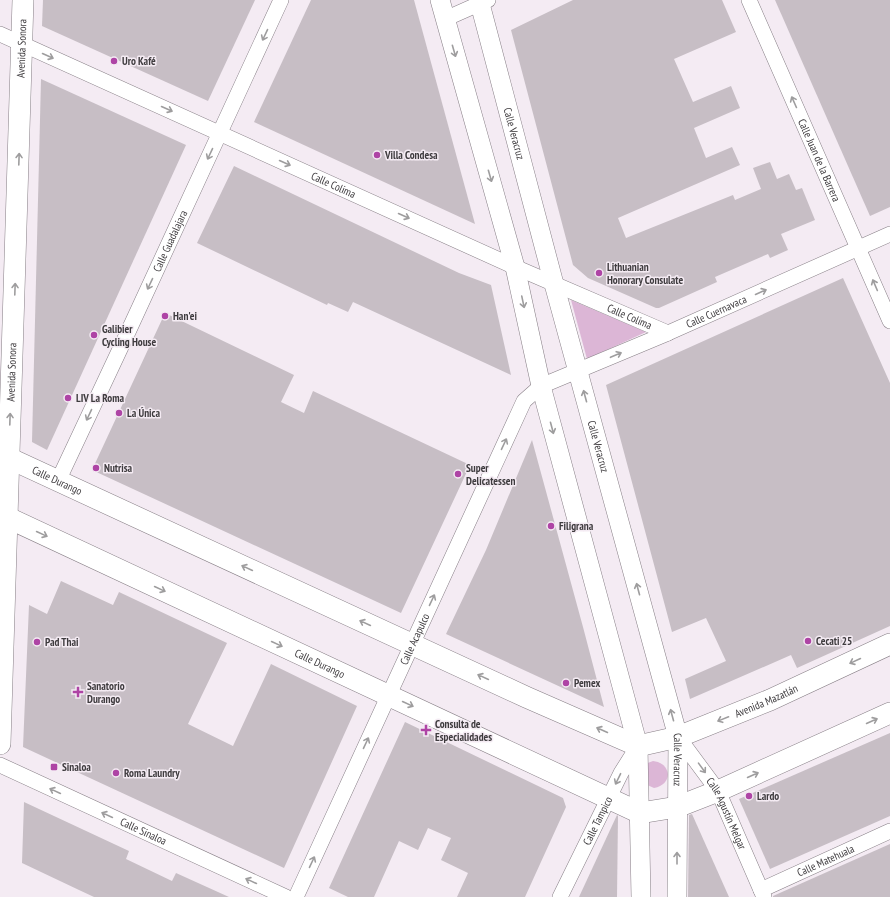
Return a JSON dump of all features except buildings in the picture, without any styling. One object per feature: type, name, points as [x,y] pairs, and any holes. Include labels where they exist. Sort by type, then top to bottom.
[{"type":"main road","name":"Avenida Sonora","points":[[0,744],[9,203],[23,44],[23,0]]},
{"type":"main road","name":"Calle Durango","points":[[4,456],[526,697],[638,746]]},
{"type":"main road","name":"Calle Durango","points":[[3,516],[640,813]]},
{"type":"main road","name":"Avenida Mazatlán","points":[[638,746],[678,737],[770,700],[890,644]]},
{"type":"main road","points":[[640,813],[677,807],[718,791],[890,713]]},
{"type":"street","name":"Calle Guadalajara","points":[[58,481],[281,0]]},
{"type":"street","points":[[440,0],[515,267],[541,386],[638,746],[641,897]]},
{"type":"street","name":"Calle Juan de la Barrera","points":[[750,0],[890,321]]},
{"type":"street","points":[[445,19],[482,1]]},
{"type":"street","name":"Calle Veracruz","points":[[482,1],[554,284],[678,737],[677,897]]},
{"type":"street","name":"Calle Colima","points":[[0,34],[515,267],[668,333]]},
{"type":"street","name":"Calle Cuernavaca","points":[[541,386],[668,333],[890,234]]},
{"type":"street","name":"Calle Acapulco","points":[[296,897],[524,401],[541,386]]},
{"type":"street","name":"Calle Agustín Melgar","points":[[678,737],[718,791],[762,893]]},
{"type":"street","name":"Calle Tampico","points":[[560,897],[621,773],[638,746]]},
{"type":"street","name":"Calle Sinaloa","points":[[0,765],[286,897]]},
{"type":"street","name":"Calle Matehuala","points":[[762,893],[890,831]]},
{"type":"shaded area","points":[[571,300],[646,332],[587,359]]},
{"type":"shaded area","points":[[653,761],[664,766],[668,774],[665,783],[654,788],[645,784],[645,764]]},
{"type":"place","name":"Uro Kafé","points":[[114,61]]},
{"type":"place","name":"Villa Condesa","points":[[377,155]]},
{"type":"place","name":"Lithuanian Honorary Consulate","points":[[599,273]]},
{"type":"place","name":"Han'ei","points":[[165,316]]},
{"type":"place","name":"Galibier Cycling House","points":[[94,335]]},
{"type":"place","name":"LIV La Roma","points":[[68,398]]},
{"type":"place","name":"La Única","points":[[119,413]]},
{"type":"place","name":"Nutrisa","points":[[96,468]]},
{"type":"place","name":"Super Delicatessen","points":[[458,474]]},
{"type":"place","name":"Filigrana","points":[[551,526]]},
{"type":"place","name":"Cecati 25","points":[[808,641]]},
{"type":"place","name":"Pad Thai","points":[[37,642]]},
{"type":"place","name":"Pemex","points":[[566,683]]},
{"type":"place","name":"Sanatorio Durango","points":[[78,692]]},
{"type":"place","name":"Consulta de Especialidades","points":[[426,730]]},
{"type":"place","name":"Sinaloa","points":[[54,767]]},
{"type":"place","name":"Roma Laundry","points":[[116,773]]},
{"type":"place","name":"Lardo","points":[[749,796]]}]
